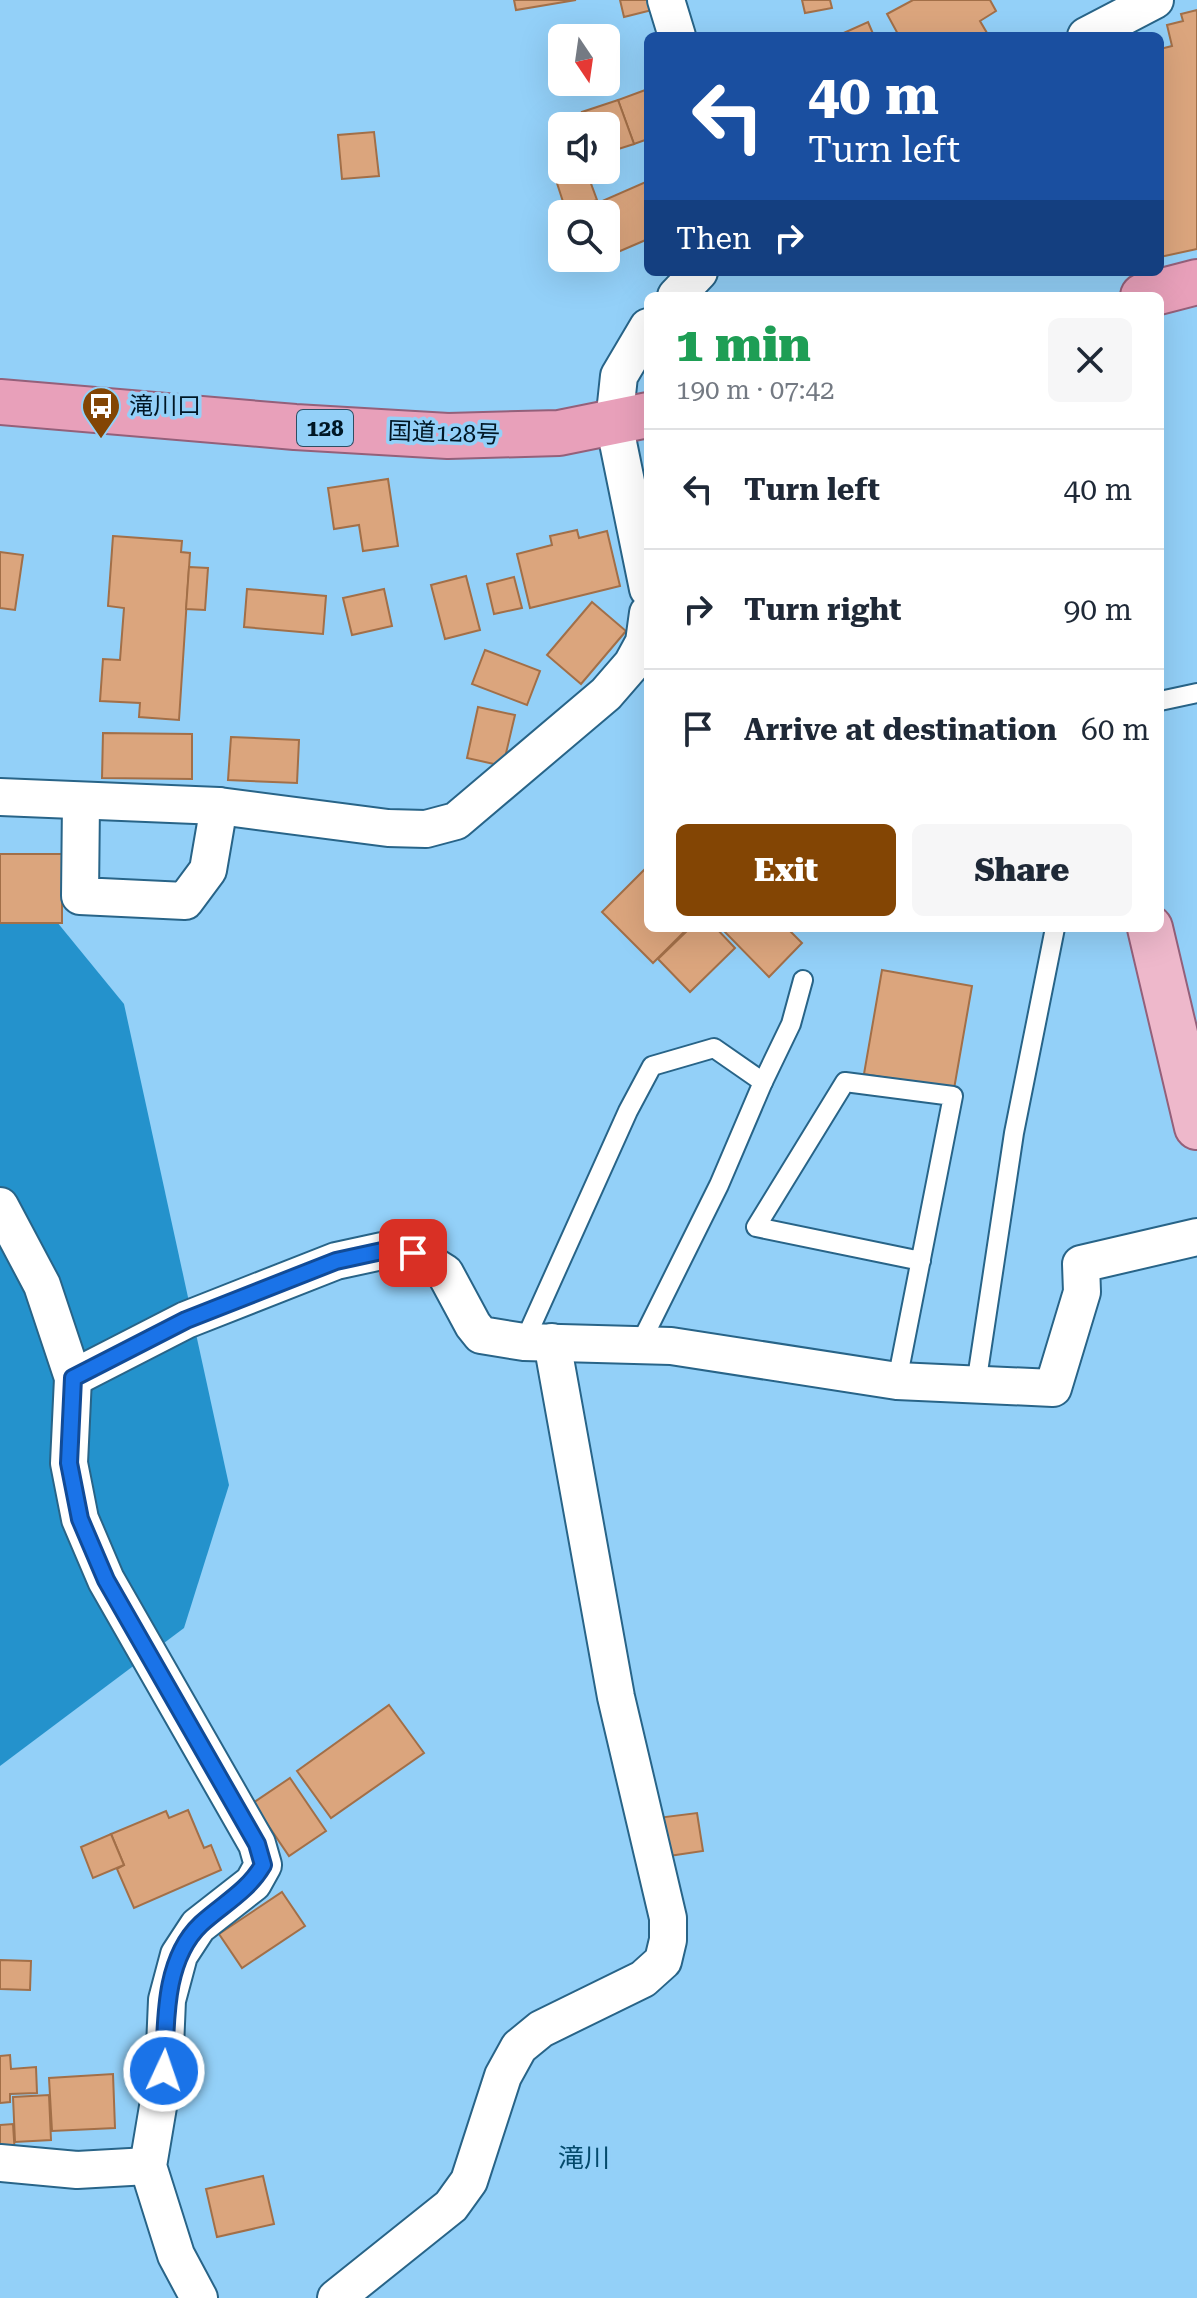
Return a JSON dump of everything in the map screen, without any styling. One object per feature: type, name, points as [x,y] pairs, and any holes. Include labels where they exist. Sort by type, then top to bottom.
[{"type":"highway","points":[[1158,292],[1197,282]]},
{"type":"highway","name":"国道128号","points":[[0,402],[295,427],[448,436],[559,433],[631,419]]},
{"type":"main road","points":[[1151,932],[1196,1120]]},
{"type":"street","points":[[666,0],[676,32]]},
{"type":"street","points":[[1094,32],[1155,0]]},
{"type":"street","points":[[680,292],[695,276]]},
{"type":"street","points":[[644,334],[619,376],[631,419],[644,549]]},
{"type":"street","points":[[0,797],[219,806],[388,828],[426,829],[456,821],[606,694],[632,664],[644,642]]},
{"type":"street","points":[[81,802],[80,896],[185,901],[208,870],[219,806]]},
{"type":"street","points":[[0,1206],[42,1285],[73,1378],[69,1463],[80,1519],[106,1580],[257,1844],[263,1865],[253,1883],[198,1926],[179,1955],[167,2000],[164,2071],[148,2166],[176,2255],[199,2298]]},
{"type":"street","points":[[73,1378],[186,1320],[336,1261],[382,1251],[413,1253],[445,1273],[481,1335],[538,1342],[640,1344],[897,1381],[1053,1388],[1082,1292],[1081,1264],[1197,1237]]},
{"type":"street","points":[[336,2298],[451,2206],[460,2194],[469,2181],[503,2076],[519,2047],[541,2029],[643,1979],[663,1961],[668,1940],[668,1918],[538,1342]]},
{"type":"street","points":[[0,2163],[77,2170],[148,2166]]},
{"type":"lane","points":[[1164,700],[1197,693]]},
{"type":"lane","points":[[976,1385],[1014,1133],[1054,932]]},
{"type":"lane","points":[[640,1344],[719,1185],[791,1024],[803,980]]},
{"type":"lane","points":[[538,1342],[628,1111],[652,1066],[714,1048],[763,1082]]},
{"type":"lane","points":[[897,1381],[921,1261],[953,1096],[845,1082],[756,1227],[921,1261]]},
{"type":"shaded area","points":[[0,863],[12,867],[124,1004],[229,1485],[184,1628],[0,1766]]},
{"type":"building","points":[[514,0],[576,0],[516,10]]},
{"type":"building","points":[[620,0],[650,0],[652,10],[624,17]]},
{"type":"building","points":[[802,0],[830,0],[832,8],[805,13]]},
{"type":"building","points":[[913,0],[990,0],[996,11],[980,21],[986,32],[897,32],[887,14]]},
{"type":"building","points":[[1197,10],[1197,249],[1164,256],[1164,48],[1172,46],[1167,25],[1183,21],[1181,14]]},
{"type":"building","points":[[868,22],[872,32],[846,32]]},
{"type":"building","points":[[644,90],[644,140],[634,144],[618,100]]},
{"type":"building","points":[[618,100],[634,144],[620,148],[620,112],[582,112]]},
{"type":"building","points":[[374,132],[379,176],[342,179],[338,135]]},
{"type":"building","points":[[644,183],[644,241],[620,251],[620,200],[605,200]]},
{"type":"building","points":[[557,184],[591,184],[597,200],[562,200]]},
{"type":"building","points":[[388,479],[398,546],[363,551],[359,525],[334,529],[328,488]]},
{"type":"building","points":[[577,530],[579,538],[607,531],[620,586],[530,608],[517,554],[552,545],[550,536]]},
{"type":"building","points":[[113,536],[182,541],[181,552],[190,553],[179,720],[139,717],[140,703],[100,701],[103,659],[120,660],[124,608],[108,606]]},
{"type":"building","points":[[0,552],[23,555],[15,610],[0,608]]},
{"type":"building","points":[[189,567],[208,568],[205,610],[186,609]]},
{"type":"building","points":[[466,576],[480,630],[445,639],[431,585]]},
{"type":"building","points":[[514,577],[522,608],[494,614],[487,584]]},
{"type":"building","points":[[247,589],[326,596],[323,634],[244,627]]},
{"type":"building","points":[[384,589],[392,626],[352,635],[343,598]]},
{"type":"building","points":[[592,602],[626,631],[581,684],[547,655]]},
{"type":"building","points":[[485,650],[540,671],[527,705],[472,684]]},
{"type":"building","points":[[478,707],[515,715],[503,766],[467,758]]},
{"type":"building","points":[[103,733],[192,734],[192,779],[102,778]]},
{"type":"building","points":[[231,737],[299,740],[297,783],[228,780]]},
{"type":"building","points":[[0,854],[62,854],[62,923],[0,923]]},
{"type":"building","points":[[644,870],[644,932],[684,932],[653,963],[602,912]]},
{"type":"building","points":[[686,932],[720,932],[735,948],[690,992],[658,959]]},
{"type":"building","points":[[725,932],[791,932],[802,943],[769,977]]},
{"type":"building","points":[[882,970],[972,986],[954,1089],[864,1074]]},
{"type":"building","points":[[389,1705],[424,1753],[331,1818],[297,1771]]},
{"type":"building","points":[[290,1778],[326,1831],[289,1856],[253,1803]]},
{"type":"building","points":[[188,1810],[204,1848],[211,1845],[221,1870],[134,1908],[117,1869],[124,1865],[111,1834],[166,1811],[169,1818]]},
{"type":"building","points":[[697,1813],[703,1851],[662,1857],[657,1818]]},
{"type":"building","points":[[111,1834],[124,1865],[93,1878],[81,1847]]},
{"type":"building","points":[[282,1892],[305,1926],[242,1968],[219,1934]]},
{"type":"building","points":[[0,1960],[31,1961],[30,1990],[0,1989]]},
{"type":"building","points":[[10,2055],[11,2069],[36,2067],[37,2093],[10,2094],[10,2102],[0,2103],[0,2056]]},
{"type":"building","points":[[113,2074],[115,2128],[52,2131],[49,2078]]},
{"type":"building","points":[[49,2095],[51,2140],[15,2142],[13,2097]]},
{"type":"building","points":[[13,2124],[15,2155],[0,2155],[0,2125]]},
{"type":"building","points":[[263,2176],[274,2224],[217,2237],[206,2189]]},
{"type":"place","name":"滝川口","points":[[101,440]]},
{"type":"district","name":"滝川","points":[[584,2158]]},
{"type":"route","points":[[164,2071],[167,2000],[179,1955],[198,1926],[253,1883],[263,1865],[257,1844],[106,1580],[80,1519],[69,1463],[73,1378],[186,1320],[336,1261],[382,1251],[413,1253]]}]
